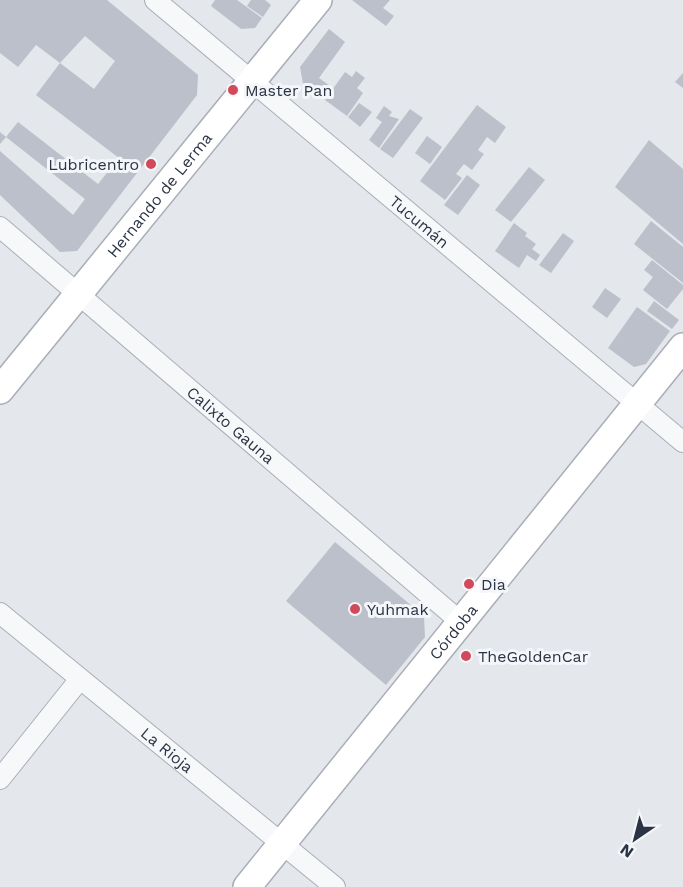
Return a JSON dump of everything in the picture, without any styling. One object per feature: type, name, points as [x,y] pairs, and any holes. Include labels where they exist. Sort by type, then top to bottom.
[{"type":"main road","name":"Hernando de Lerma","points":[[0,390],[318,0]]},
{"type":"main road","name":"Córdoba","points":[[247,887],[683,347]]},
{"type":"street","name":"Tucumán","points":[[155,0],[683,442]]},
{"type":"street","name":"Calixto Gauna","points":[[0,227],[462,623]]},
{"type":"street","name":"La Rioja","points":[[0,613],[335,887]]},
{"type":"street","points":[[0,779],[80,679]]},
{"type":"building","points":[[0,0],[107,0],[198,75],[197,95],[77,251],[60,252],[0,195],[0,151],[73,215],[85,199],[6,137],[18,122],[98,184],[119,158],[36,95],[60,63],[36,45],[18,67],[0,53]],"holes":[[[85,36],[115,61],[94,89],[60,63]]]},
{"type":"building","points":[[215,0],[237,0],[262,18],[255,28],[241,29],[211,6]]},
{"type":"building","points":[[251,0],[265,0],[271,5],[263,17],[247,6]]},
{"type":"building","points":[[352,0],[390,0],[383,8],[394,16],[386,26]]},
{"type":"building","points":[[329,29],[345,42],[319,78],[330,86],[321,97],[303,84],[300,67]]},
{"type":"building","points":[[356,71],[365,78],[357,88],[363,93],[347,116],[325,100],[345,72],[352,77]]},
{"type":"building","points":[[683,73],[683,88],[675,82]]},
{"type":"building","points":[[359,103],[372,112],[360,127],[348,117]]},
{"type":"building","points":[[477,105],[506,127],[495,143],[487,137],[478,150],[484,154],[472,170],[464,164],[456,174],[462,178],[445,200],[420,181]]},
{"type":"building","points":[[384,106],[392,112],[389,116],[399,119],[379,148],[369,140],[382,122],[376,118]]},
{"type":"building","points":[[410,109],[423,118],[393,158],[380,149]]},
{"type":"building","points":[[0,132],[6,137],[0,144]]},
{"type":"building","points":[[427,136],[442,147],[430,164],[415,153]]},
{"type":"building","points":[[649,140],[683,169],[683,244],[615,187]]},
{"type":"building","points":[[529,167],[545,180],[511,222],[495,210]]},
{"type":"building","points":[[467,175],[480,185],[458,215],[444,205]]},
{"type":"building","points":[[651,221],[683,247],[683,283],[634,244]]},
{"type":"building","points":[[514,223],[527,233],[525,236],[536,244],[532,249],[540,255],[536,261],[527,255],[519,268],[495,251]]},
{"type":"building","points":[[563,233],[574,241],[551,273],[539,265]]},
{"type":"building","points":[[652,260],[683,285],[683,289],[667,309],[643,290],[653,277],[644,270]]},
{"type":"building","points":[[605,288],[621,299],[607,318],[592,307]]},
{"type":"building","points":[[654,301],[679,320],[672,329],[647,311]]},
{"type":"building","points":[[637,307],[670,331],[646,364],[634,367],[608,348]]},
{"type":"building","name":"Yuhmak","points":[[335,542],[424,616],[425,637],[386,685],[286,601]]},
{"type":"place","name":"Master Pan","points":[[233,90]]},
{"type":"place","name":"Lubricentro","points":[[151,164]]},
{"type":"place","name":"Dia","points":[[469,584]]},
{"type":"place","name":"Yuhmak","points":[[355,609]]},
{"type":"place","name":"TheGoldenCar","points":[[466,656]]}]
